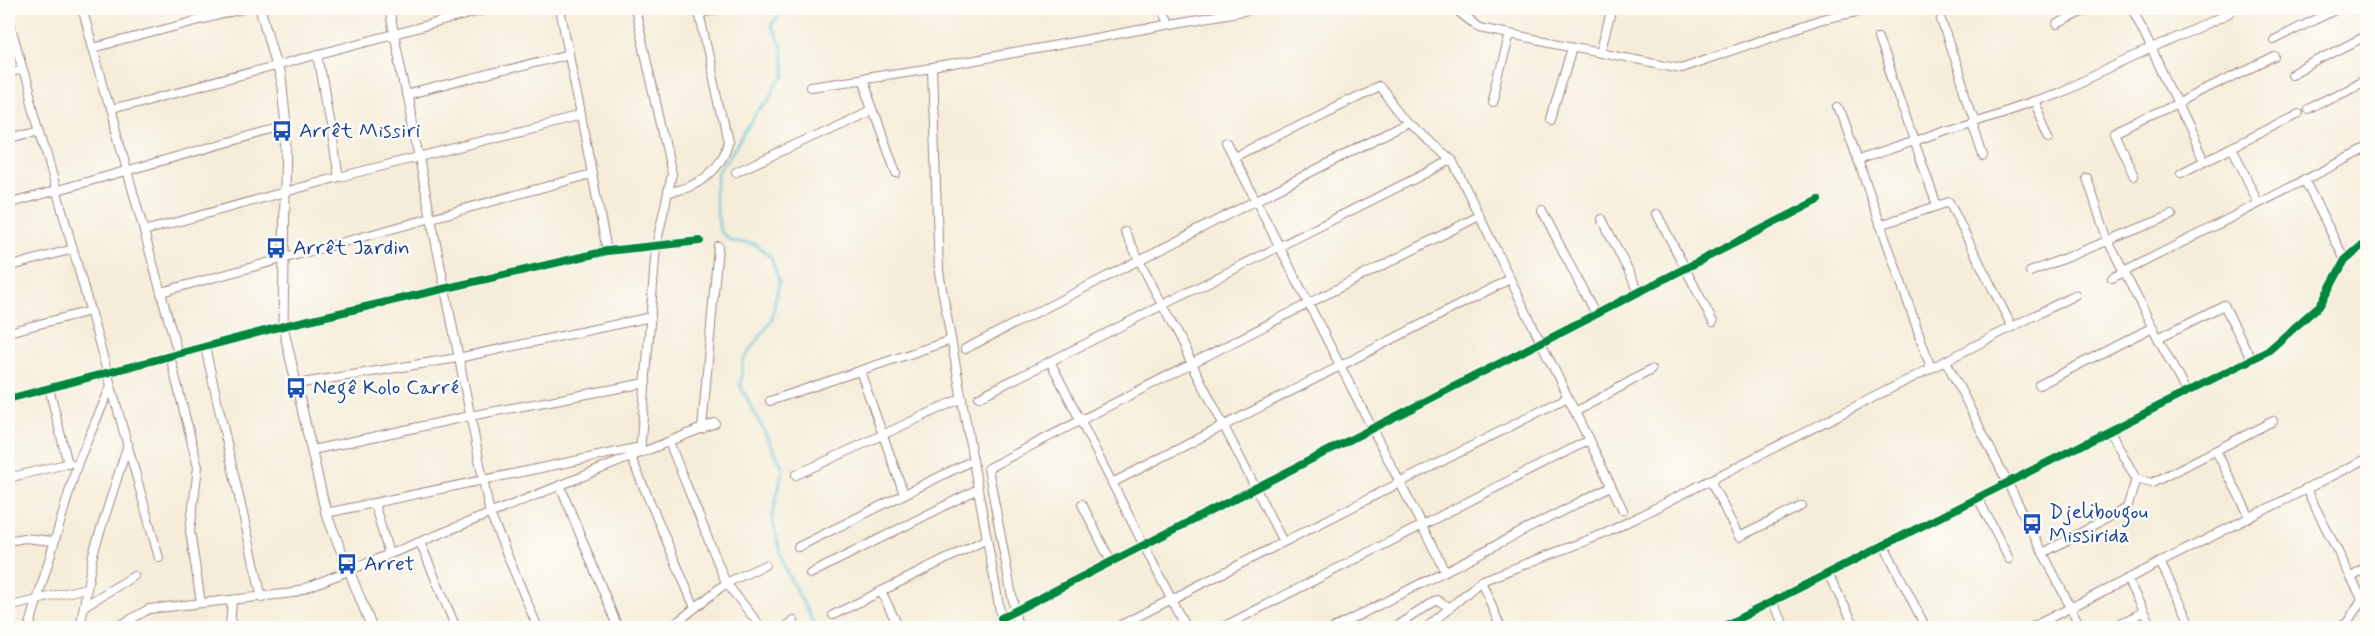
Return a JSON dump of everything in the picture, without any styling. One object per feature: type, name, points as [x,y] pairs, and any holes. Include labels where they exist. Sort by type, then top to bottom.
[{"type":"street","points":[[82,8],[161,292],[198,467],[190,531],[201,603]]},
{"type":"street","points":[[93,48],[246,8]]},
{"type":"street","points":[[260,8],[282,87],[286,126],[283,327],[326,513],[372,628]]},
{"type":"street","points":[[389,8],[490,514],[538,628]]},
{"type":"street","points":[[110,110],[491,8]]},
{"type":"street","points":[[560,8],[607,251]]},
{"type":"street","points":[[634,8],[672,174],[656,246],[641,450]]},
{"type":"street","points":[[668,192],[700,184],[724,153],[728,142],[698,11],[722,8]]},
{"type":"street","points":[[1161,8],[1170,24]]},
{"type":"street","points":[[811,86],[932,68],[1258,8]]},
{"type":"street","points":[[1454,8],[1479,28],[1681,68],[1822,19],[1877,8]]},
{"type":"street","points":[[1600,52],[1612,8]]},
{"type":"street","points":[[2057,24],[2091,8]]},
{"type":"street","points":[[2132,8],[2204,161]]},
{"type":"street","points":[[2274,40],[2338,8]]},
{"type":"street","points":[[1857,160],[2057,93],[2229,13]]},
{"type":"street","points":[[8,16],[159,558]]},
{"type":"street","points":[[1941,20],[1983,156]]},
{"type":"street","points":[[1492,101],[1510,34]]},
{"type":"street","points":[[2291,74],[2367,35]]},
{"type":"street","points":[[1878,38],[1936,206]]},
{"type":"street","points":[[1551,120],[1572,46]]},
{"type":"street","points":[[318,54],[339,177]]},
{"type":"street","points":[[406,96],[569,54]]},
{"type":"street","points":[[2134,176],[2114,134],[2275,57]]},
{"type":"street","points":[[932,68],[939,272],[1003,628]]},
{"type":"street","points":[[8,73],[22,69]]},
{"type":"street","points":[[862,78],[896,173]]},
{"type":"street","points":[[2306,109],[2367,78]]},
{"type":"street","points":[[1234,157],[1378,86],[1407,123],[1452,160],[1623,510]]},
{"type":"street","points":[[2033,101],[2049,137]]},
{"type":"street","points":[[1839,106],[1931,368]]},
{"type":"street","points":[[736,172],[873,109]]},
{"type":"street","points":[[2181,173],[2297,114]]},
{"type":"street","points":[[144,231],[339,177],[581,116]]},
{"type":"street","points":[[965,349],[1407,123]]},
{"type":"street","points":[[8,204],[286,126]]},
{"type":"street","points":[[8,139],[40,130]]},
{"type":"street","points":[[1226,141],[1445,572]]},
{"type":"street","points":[[2232,147],[2258,203]]},
{"type":"street","points":[[2112,278],[2367,148]]},
{"type":"street","points":[[979,397],[1452,160]]},
{"type":"street","points":[[161,292],[592,174]]},
{"type":"street","points":[[2087,178],[2108,241],[2186,392]]},
{"type":"street","points":[[2304,179],[2345,260]]},
{"type":"street","points":[[1002,618],[1819,200]]},
{"type":"street","points":[[1880,225],[1949,202],[2013,327]]},
{"type":"street","points":[[1542,210],[1595,314]]},
{"type":"street","points":[[1658,214],[1713,322]]},
{"type":"street","points":[[2030,272],[2172,215]]},
{"type":"street","points":[[1018,628],[988,468],[1479,216]]},
{"type":"street","points":[[1602,219],[1639,292]]},
{"type":"street","points":[[1125,232],[1283,542]]},
{"type":"street","points":[[1720,628],[2268,351],[2320,305],[2345,260],[2367,240]]},
{"type":"street","points":[[8,399],[283,327],[607,251],[700,241]]},
{"type":"street","points":[[702,429],[718,246]]},
{"type":"street","points":[[8,267],[73,249]]},
{"type":"street","points":[[1112,483],[1510,279]]},
{"type":"street","points":[[1426,628],[1481,581],[1606,533],[2075,295]]},
{"type":"street","points":[[2158,338],[2224,305],[2251,359]]},
{"type":"street","points":[[8,333],[90,311]]},
{"type":"street","points":[[296,384],[458,358],[651,317]]},
{"type":"street","points":[[2039,385],[2153,327]]},
{"type":"street","points":[[770,401],[951,340]]},
{"type":"street","points":[[204,347],[262,598]]},
{"type":"street","points":[[1050,361],[1186,628]]},
{"type":"street","points":[[1946,361],[2081,628]]},
{"type":"street","points":[[1575,412],[1651,370]]},
{"type":"street","points":[[860,371],[904,494]]},
{"type":"street","points":[[312,450],[470,416],[646,383]]},
{"type":"street","points":[[29,628],[35,600],[78,462],[111,385]]},
{"type":"street","points":[[49,388],[68,464]]},
{"type":"street","points":[[1115,628],[1568,397]]},
{"type":"street","points":[[796,475],[962,398]]},
{"type":"street","points":[[2136,479],[2152,483],[2273,421]]},
{"type":"street","points":[[326,513],[641,450],[669,442],[715,423]]},
{"type":"street","points":[[2043,553],[2127,508],[2136,479],[2110,431]]},
{"type":"street","points":[[1221,628],[1589,440]]},
{"type":"street","points":[[669,442],[726,583],[762,628]]},
{"type":"street","points":[[80,628],[93,554],[128,443]]},
{"type":"street","points":[[115,628],[149,609],[292,593],[631,457],[641,450]]},
{"type":"street","points":[[2216,451],[2250,517]]},
{"type":"street","points":[[631,457],[695,608]]},
{"type":"street","points":[[2030,628],[2367,458]]},
{"type":"street","points":[[798,547],[973,460]]},
{"type":"street","points":[[8,478],[78,462]]},
{"type":"street","points":[[1710,480],[1739,537],[1802,506]]},
{"type":"street","points":[[560,485],[618,628]]},
{"type":"street","points":[[1334,628],[1611,486]]},
{"type":"street","points":[[810,574],[978,489]]},
{"type":"street","points":[[2306,489],[2362,599],[2347,623],[2337,628]]},
{"type":"street","points":[[1978,498],[2009,559]]},
{"type":"street","points":[[374,503],[389,554]]},
{"type":"street","points":[[1082,504],[1111,562]]},
{"type":"street","points":[[8,541],[24,538],[53,541]]},
{"type":"street","points":[[833,615],[987,539]]},
{"type":"street","points":[[420,542],[456,628]]},
{"type":"street","points":[[1884,546],[1926,628]]},
{"type":"street","points":[[2160,562],[2193,628]]},
{"type":"street","points":[[670,628],[726,583],[765,565]]},
{"type":"street","points":[[2351,578],[2367,567]]},
{"type":"street","points":[[1828,574],[1856,628]]},
{"type":"street","points":[[84,606],[134,576]]},
{"type":"street","points":[[2127,579],[2152,628]]},
{"type":"street","points":[[1481,581],[1501,628]]},
{"type":"street","points":[[8,607],[86,588]]},
{"type":"street","points":[[882,591],[899,628]]},
{"type":"street","points":[[230,628],[232,600]]},
{"type":"street","points":[[1393,628],[1437,600],[1449,607]]},
{"type":"street","points":[[1772,602],[1786,628]]},
{"type":"street","points":[[2111,628],[2143,612]]},
{"type":"street","points":[[784,628],[794,621]]},
{"type":"waterway","points":[[784,8],[771,26],[781,44],[785,77],[718,171],[714,193],[720,231],[731,241],[755,244],[771,257],[779,282],[771,321],[743,361],[740,385],[783,468],[772,519],[785,569],[816,628]]},
{"type":"cycle path","points":[[1001,618],[1819,200]]},
{"type":"cycle path","points":[[1720,628],[2268,351],[2320,305],[2345,260],[2368,240]]},
{"type":"cycle path","points":[[8,399],[283,326],[607,251],[700,241]]},
{"type":"place","name":"Arrêt Missiri","points":[[282,131]]},
{"type":"place","name":"Arrêt Jardin","points":[[276,248]]},
{"type":"place","name":"Negê Kolo Carré","points":[[296,388]]},
{"type":"place","name":"Djelibougou Missirida","points":[[2032,524]]},
{"type":"place","name":"Arret","points":[[347,564]]}]
